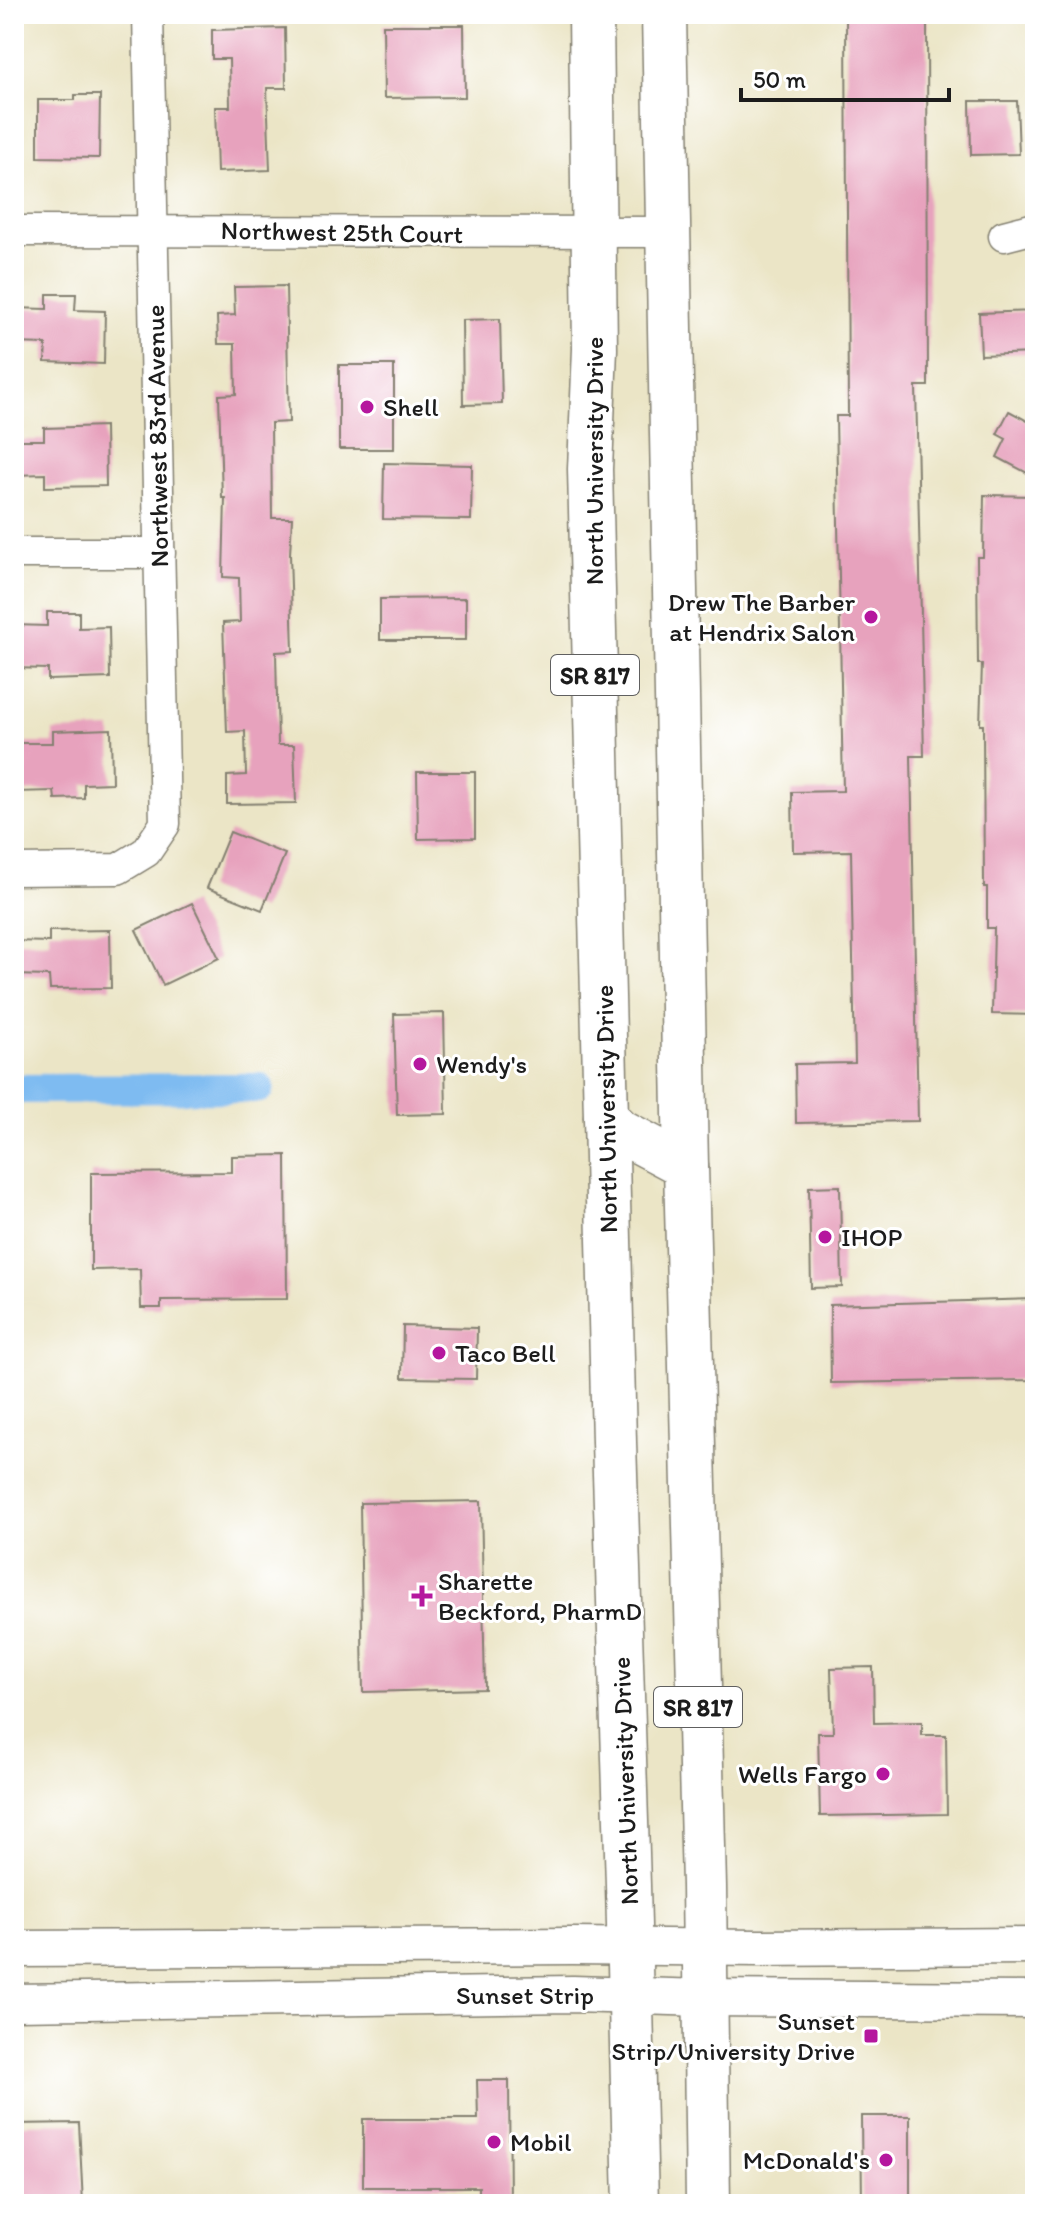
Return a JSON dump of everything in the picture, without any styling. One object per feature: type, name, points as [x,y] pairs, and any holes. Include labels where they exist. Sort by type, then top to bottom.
[{"type":"main road","name":"North University Drive","points":[[591,14],[595,349],[590,469],[636,2204]]},
{"type":"main road","name":"SR 817","points":[[664,14],[708,2204]]},
{"type":"main road","points":[[606,1117],[620,1131],[686,1166]]},
{"type":"street","name":"Northwest 83rd Avenue","points":[[14,870],[118,869],[146,852],[165,824],[148,14]]},
{"type":"street","points":[[1004,236],[1035,228]]},
{"type":"street","name":"Northwest 25th Court","points":[[14,231],[669,232]]},
{"type":"street","points":[[14,553],[160,553]]},
{"type":"street","name":"Sunset Strip","points":[[14,1949],[1035,1946]]},
{"type":"street","name":"Sunset Strip","points":[[14,2002],[395,1995],[1035,2000]]},
{"type":"building","points":[[846,14],[927,14],[928,386],[916,386],[924,756],[911,756],[918,1121],[796,1123],[795,1064],[855,1063],[851,851],[793,852],[792,792],[843,791],[836,416],[848,416]]},
{"type":"building","points":[[383,25],[464,25],[465,97],[384,98]]},
{"type":"building","points":[[285,28],[286,88],[267,88],[270,170],[217,172],[215,107],[230,107],[229,59],[212,59],[212,30]]},
{"type":"building","points":[[75,95],[100,95],[99,158],[38,157],[38,100],[75,100]]},
{"type":"building","points":[[970,101],[1017,101],[1019,154],[971,155]]},
{"type":"building","points":[[286,286],[289,422],[271,423],[272,518],[292,518],[293,651],[276,652],[278,745],[294,745],[296,803],[227,804],[227,776],[246,775],[245,731],[227,732],[223,623],[240,622],[239,578],[223,577],[225,498],[222,498],[219,395],[236,394],[235,344],[218,344],[217,316],[235,315],[234,287]]},
{"type":"building","points":[[47,294],[76,294],[75,310],[105,311],[104,364],[45,362],[46,344],[14,343],[14,308],[47,309]]},
{"type":"building","points":[[1035,311],[1035,353],[981,355],[979,313]]},
{"type":"building","points":[[500,319],[502,404],[463,405],[462,320]]},
{"type":"building","name":"Shell","points":[[339,365],[394,365],[394,449],[339,449]]},
{"type":"building","points":[[1009,411],[1035,425],[1035,477],[997,457],[1006,439],[997,434]]},
{"type":"building","points":[[105,426],[106,486],[45,487],[45,474],[14,475],[14,440],[44,440],[44,428]]},
{"type":"building","points":[[384,463],[472,465],[471,520],[383,519]]},
{"type":"building","points":[[984,495],[1034,496],[1035,1015],[992,1014],[994,928],[987,928],[987,887],[984,887],[983,725],[980,725],[982,664],[978,664],[977,557],[983,557]]},
{"type":"building","points":[[466,598],[466,640],[380,640],[380,599]]},
{"type":"building","points":[[47,612],[79,612],[79,628],[109,627],[110,678],[48,680],[48,669],[14,668],[14,625],[47,626]]},
{"type":"building","points":[[111,729],[112,783],[84,784],[84,798],[55,799],[54,791],[14,792],[14,743],[53,743],[53,731]]},
{"type":"building","points":[[417,772],[475,772],[475,838],[418,839]]},
{"type":"building","points":[[230,832],[285,854],[262,910],[207,888]]},
{"type":"building","points":[[192,903],[219,958],[163,985],[136,930]]},
{"type":"building","points":[[110,930],[111,988],[50,989],[49,976],[14,975],[14,941],[49,942],[49,931]]},
{"type":"building","name":"Wendy's","points":[[444,1013],[446,1114],[397,1115],[394,1014]]},
{"type":"building","points":[[286,1155],[287,1299],[161,1300],[161,1308],[141,1308],[140,1269],[91,1270],[91,1173],[232,1172],[232,1156]]},
{"type":"building","name":"IHOP","points":[[840,1186],[842,1287],[811,1288],[809,1187]]},
{"type":"building","points":[[1035,1299],[1035,1380],[831,1383],[830,1305]]},
{"type":"building","name":"Taco Bell","points":[[403,1326],[477,1328],[476,1379],[402,1378]]},
{"type":"building","name":"Sharette Beckford, PharmD","points":[[481,1501],[485,1689],[363,1692],[360,1503]]},
{"type":"building","name":"Wells Fargo","points":[[873,1667],[874,1723],[922,1722],[922,1735],[946,1735],[947,1814],[820,1816],[818,1733],[833,1733],[831,1668]]},
{"type":"building","points":[[477,2080],[509,2080],[510,2204],[479,2204],[479,2187],[363,2187],[363,2119],[478,2119]]},
{"type":"building","name":"McDonald's","points":[[861,2116],[910,2116],[910,2204],[862,2204]]},
{"type":"building","points":[[79,2123],[83,2204],[14,2204],[14,2124]]},
{"type":"waterway","points":[[14,1089],[259,1088]]},
{"type":"place","name":"Shell","points":[[367,407]]},
{"type":"place","name":"Drew The Barber at Hendrix Salon","points":[[871,617]]},
{"type":"place","name":"Wendy's","points":[[420,1064]]},
{"type":"place","name":"IHOP","points":[[825,1237]]},
{"type":"place","name":"Taco Bell","points":[[439,1353]]},
{"type":"place","name":"Sharette Beckford, PharmD","points":[[422,1596]]},
{"type":"place","name":"Wells Fargo","points":[[883,1774]]},
{"type":"place","name":"Sunset Strip/University Drive","points":[[871,2036]]},
{"type":"place","name":"Mobil","points":[[494,2142]]},
{"type":"place","name":"McDonald's","points":[[886,2160]]}]
